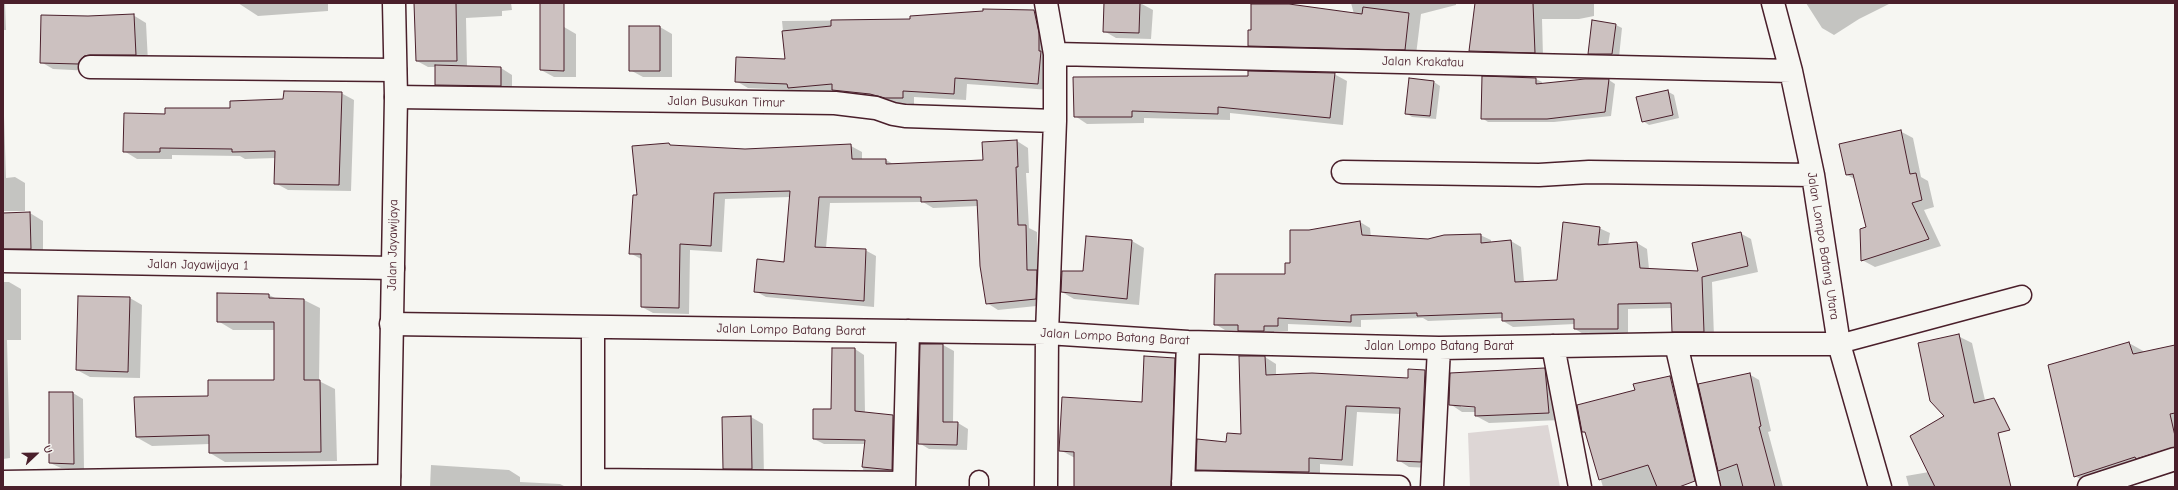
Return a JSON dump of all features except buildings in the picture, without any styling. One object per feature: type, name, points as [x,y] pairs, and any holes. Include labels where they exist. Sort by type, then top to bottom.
[{"type":"street","name":"Jalan Jayawijaya","points":[[389,481],[396,97],[394,3]]},
{"type":"street","points":[[1046,3],[1055,54],[1055,121],[1047,333],[1046,487]]},
{"type":"street","name":"Jalan Lompo Batang Utara","points":[[1773,3],[1791,71],[1813,175],[1838,344],[1880,487]]},
{"type":"street","name":"Jalan Krakatau","points":[[1055,54],[1791,71]]},
{"type":"street","points":[[90,67],[396,70]]},
{"type":"street","name":"Jalan Busukan Timur","points":[[396,97],[836,103],[876,108],[893,114],[905,116],[1055,121]]},
{"type":"street","points":[[1344,172],[1539,175],[1589,172],[1813,175]]},
{"type":"street","name":"Jalan Jayawijaya 1","points":[[3,261],[393,268]]},
{"type":"street","name":"Jalan Lompo Batang Barat","points":[[391,324],[593,328],[1047,333],[1188,342],[1439,348],[1676,344],[1838,344]]},
{"type":"street","points":[[593,328],[593,483],[904,485],[908,331]]},
{"type":"street","points":[[1188,342],[1183,485],[1399,487]]},
{"type":"street","points":[[1676,344],[1710,487]]},
{"type":"street","points":[[1553,346],[1580,487]]},
{"type":"street","points":[[1432,487],[1439,348]]},
{"type":"street","points":[[2089,487],[2175,459]]},
{"type":"street","points":[[3,482],[201,483],[389,481]]},
{"type":"lane","points":[[1838,344],[2022,296]]},
{"type":"shaded area","points":[[1548,425],[1560,487],[1470,487],[1468,433]]}]
